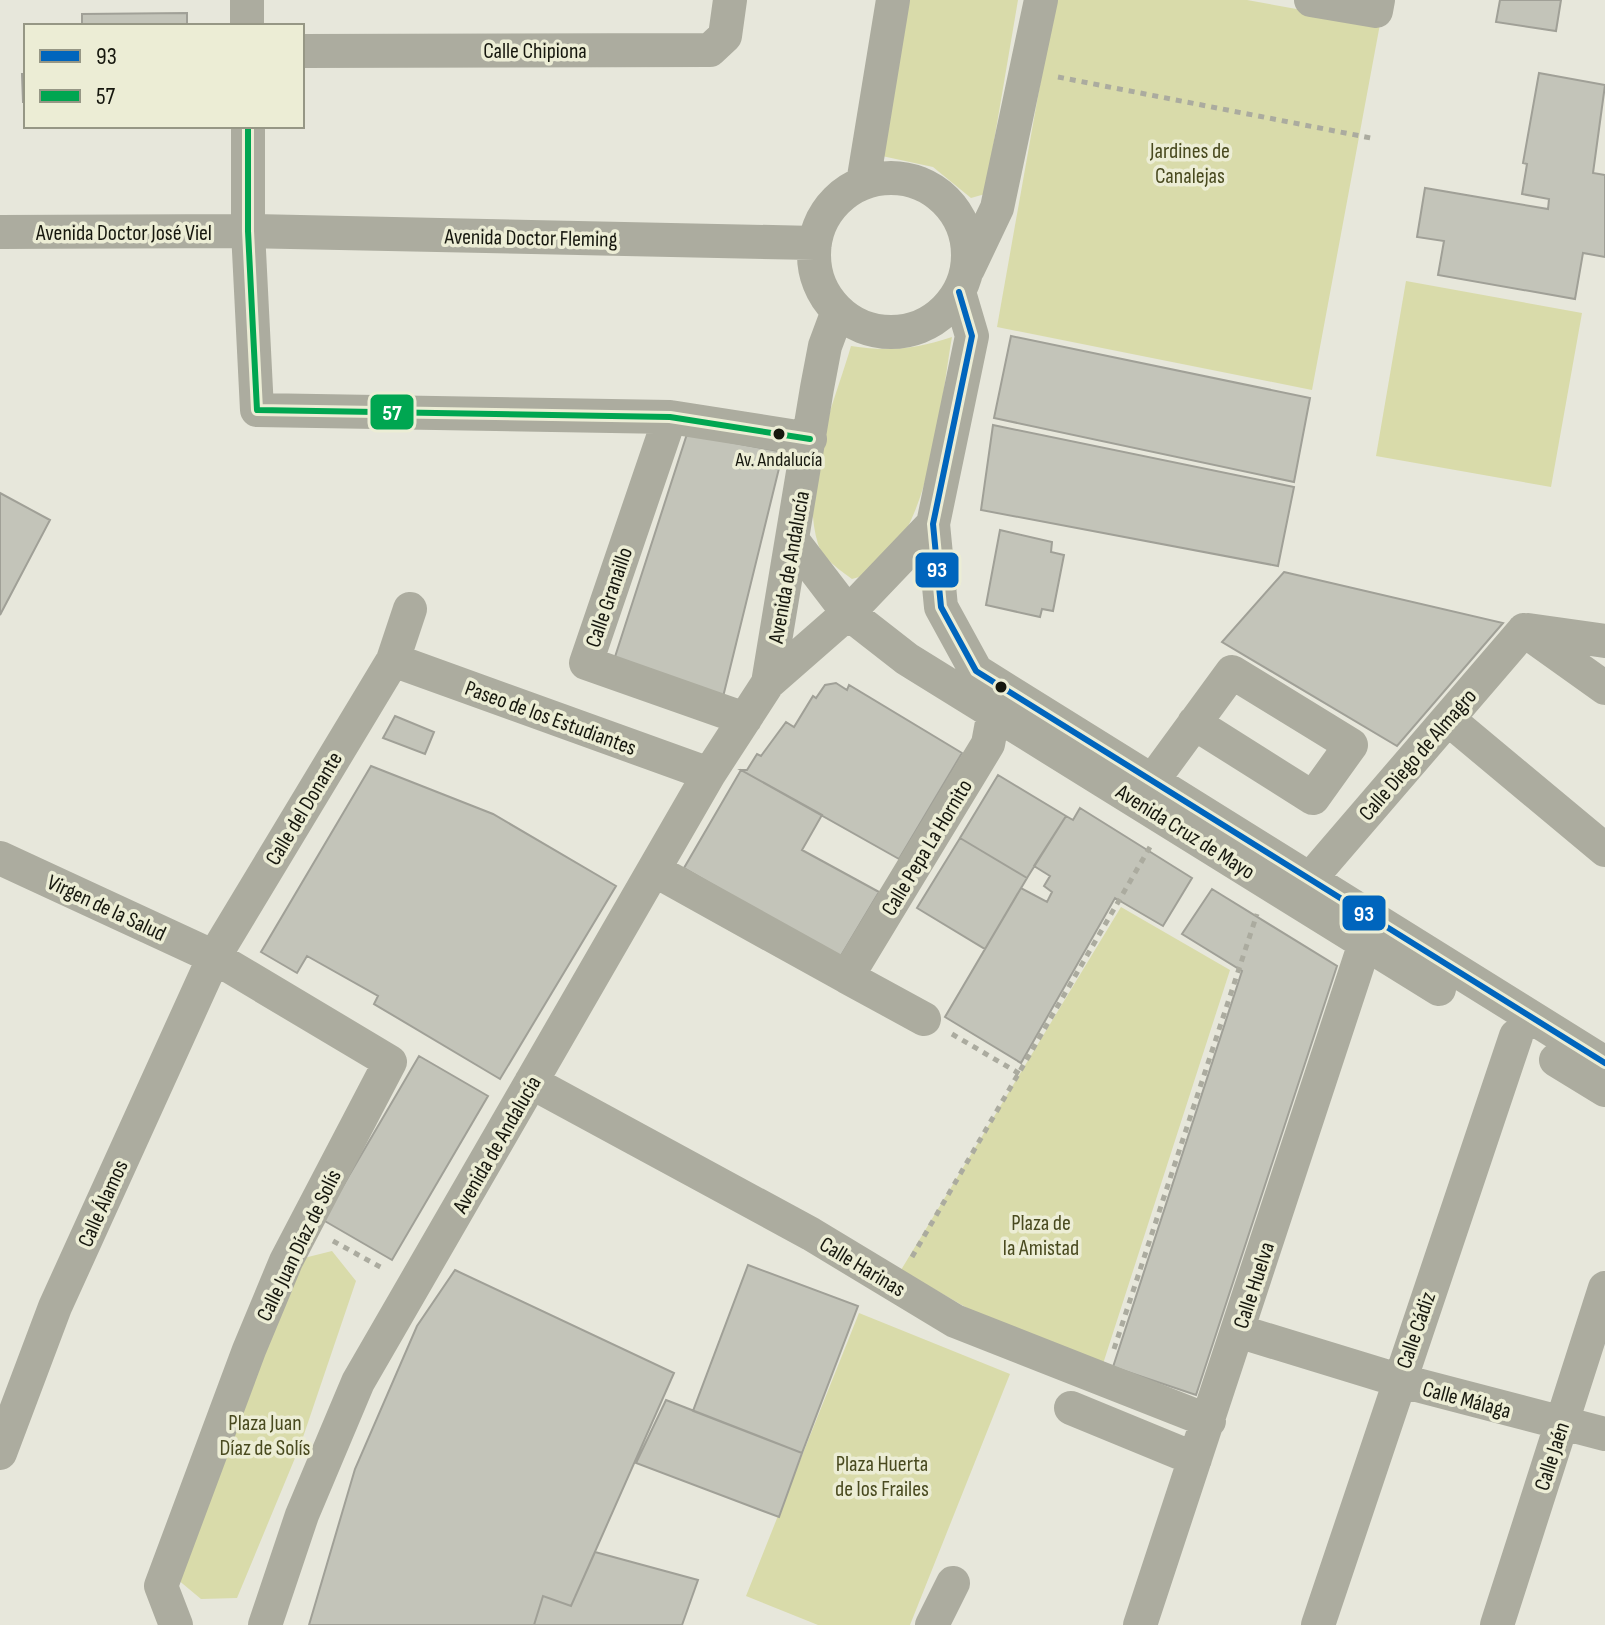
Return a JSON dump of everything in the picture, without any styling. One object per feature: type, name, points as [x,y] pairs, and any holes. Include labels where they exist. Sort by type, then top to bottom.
[{"type":"street","points":[[247,0],[247,24]]},
{"type":"street","name":"Calle Chipiona","points":[[304,51],[710,50],[725,36],[730,0]]},
{"type":"street","points":[[863,183],[893,0]]},
{"type":"street","points":[[933,524],[972,336],[963,281],[968,242],[958,217],[940,196],[917,182],[890,178],[863,183],[840,197],[823,217],[815,243],[815,268],[823,292],[838,311],[864,327],[894,332],[932,321],[947,309],[963,281],[997,208],[1041,0]]},
{"type":"street","points":[[1311,0],[1377,6]]},
{"type":"street","points":[[248,128],[248,231],[257,410],[670,417],[810,439]]},
{"type":"street","name":"Avenida Doctor José Viel","points":[[0,232],[248,231]]},
{"type":"street","name":"Avenida Doctor Fleming","points":[[248,231],[815,243]]},
{"type":"street","name":"Avenida de Andalucía","points":[[768,683],[825,346],[838,311]]},
{"type":"street","name":"Calle Granaillo","points":[[670,417],[586,663],[745,719]]},
{"type":"street","name":"Avenida de Andalucía","points":[[265,1625],[302,1515],[358,1382],[656,871],[709,774],[768,683],[848,613],[933,524]]},
{"type":"street","name":"Avenida Cruz de Mayo","points":[[933,524],[941,607],[976,671],[1605,1063]]},
{"type":"street","name":"Avenida Cruz de Mayo","points":[[793,541],[848,613],[907,659],[1605,1090]]},
{"type":"street","name":"Calle del Donante","points":[[214,957],[393,660],[410,609]]},
{"type":"street","points":[[1524,630],[1605,641]]},
{"type":"street","points":[[1524,630],[1605,688]]},
{"type":"street","name":"Calle Diego de Almagro","points":[[1310,879],[1524,630]]},
{"type":"street","name":"Paseo de los Estudiantes","points":[[393,660],[709,774]]},
{"type":"street","name":"Calle Pepa La Hornito","points":[[847,977],[988,744],[994,712]]},
{"type":"street","points":[[1448,719],[1605,850]]},
{"type":"street","points":[[1153,780],[1194,723]]},
{"type":"street","name":"Virgen de la Salud","points":[[0,858],[214,957]]},
{"type":"street","points":[[656,871],[924,1019]]},
{"type":"street","name":"Calle Huelva","points":[[1140,1625],[1365,943]]},
{"type":"street","name":"Calle Juan Díaz de Solís","points":[[176,1625],[161,1586],[249,1350],[304,1225],[390,1062],[214,957]]},
{"type":"street","name":"Calle Álamos","points":[[0,1453],[55,1307],[214,957]]},
{"type":"street","name":"Calle Cádiz","points":[[1318,1625],[1516,1036]]},
{"type":"street","name":"Calle Harinas","points":[[531,1082],[811,1234],[955,1321],[1209,1421]]},
{"type":"street","name":"Calle Jaén","points":[[1497,1625],[1605,1288]]},
{"type":"street","name":"Calle Málaga","points":[[1238,1331],[1398,1380],[1605,1434]]},
{"type":"street","points":[[1071,1408],[1195,1459]]},
{"type":"street","points":[[932,1625],[953,1583]]},
{"type":"path","points":[[1026,71],[1371,138]]},
{"type":"path","points":[[896,1285],[1166,819]]},
{"type":"path","points":[[1104,1379],[1267,882]]},
{"type":"path","points":[[924,1019],[1020,1074]]},
{"type":"path","points":[[304,1225],[413,1286]]},
{"type":"green space","points":[[909,0],[1018,0],[985,194],[971,198],[933,167],[882,156]]},
{"type":"green space","name":"Jardines de Canalejas","points":[[1055,0],[1247,0],[1380,24],[1312,390],[997,327]]},
{"type":"green space","points":[[1406,281],[1582,313],[1551,487],[1376,456]]},
{"type":"green space","points":[[952,337],[936,438],[915,511],[899,542],[878,566],[852,579],[832,564],[820,549],[813,520],[813,495],[821,444],[851,346],[902,348]]},
{"type":"green space","name":"Plaza de la Amistad","points":[[1121,907],[1230,970],[1102,1367],[1000,1327],[901,1270]]},
{"type":"green space","name":"Plaza Juan Díaz de Solís","points":[[332,1251],[356,1281],[300,1446],[237,1598],[201,1599],[171,1574],[296,1260]]},
{"type":"green space","name":"Plaza Huerta de los Frailes","points":[[859,1313],[1010,1374],[910,1625],[818,1625],[746,1596]]},
{"type":"building","points":[[1500,0],[1561,0],[1556,31],[1496,22]]},
{"type":"building","points":[[187,13],[187,24],[82,24],[82,14]]},
{"type":"building","points":[[1539,73],[1605,85],[1593,173],[1605,175],[1605,257],[1583,253],[1575,299],[1438,275],[1444,241],[1417,237],[1425,188],[1548,209],[1549,199],[1522,194],[1527,164],[1523,163]]},
{"type":"building","points":[[22,74],[24,74],[24,102]]},
{"type":"building","points":[[1011,336],[1310,398],[1294,482],[994,418]]},
{"type":"building","points":[[993,425],[1294,487],[1278,566],[981,510]]},
{"type":"building","points":[[687,434],[783,452],[723,697],[613,663]]},
{"type":"building","points":[[0,493],[50,520],[0,615]]},
{"type":"building","points":[[1000,530],[1052,542],[1051,552],[1064,555],[1053,611],[1042,609],[1040,617],[986,605]]},
{"type":"building","points":[[1284,572],[1503,623],[1397,746],[1222,642]]},
{"type":"building","points":[[836,683],[847,690],[849,685],[962,753],[899,859],[741,770],[747,770],[757,754],[761,756],[786,722],[794,727],[813,696],[816,698],[825,685]]},
{"type":"building","points":[[395,716],[434,732],[425,754],[383,738]]},
{"type":"building","points":[[371,766],[493,814],[616,886],[500,1079],[374,1004],[378,996],[307,956],[297,973],[261,952]]},
{"type":"building","points":[[741,770],[822,815],[802,850],[879,892],[839,959],[684,868]]},
{"type":"building","points":[[998,775],[1066,816],[1027,878],[960,838]]},
{"type":"building","points":[[1080,808],[1192,878],[1163,926],[1115,898],[1021,1063],[945,1017],[1021,888],[1047,902],[1052,892],[1044,886],[1050,876],[1034,866],[1066,816],[1073,820]]},
{"type":"building","points":[[960,838],[1027,878],[985,949],[917,908]]},
{"type":"building","points":[[1212,889],[1337,966],[1196,1395],[1113,1367],[1242,971],[1182,934]]},
{"type":"building","points":[[419,1056],[488,1096],[392,1260],[323,1220]]},
{"type":"building","points":[[748,1265],[858,1306],[802,1453],[693,1411]]},
{"type":"building","points":[[455,1270],[674,1373],[571,1606],[543,1596],[534,1625],[309,1625],[355,1469],[417,1326]]},
{"type":"building","points":[[666,1400],[802,1453],[779,1517],[636,1463]]},
{"type":"building","points":[[595,1552],[698,1580],[682,1625],[534,1625],[543,1596],[571,1606]]},
{"type":"transit line","name":"57","points":[[248,128],[248,231],[257,410],[670,417],[810,439]]},
{"type":"transit line","name":"93","points":[[959,292],[972,336],[933,524],[941,607],[976,671],[1605,1063]]},
{"type":"place","name":"Av. Andalucía","points":[[779,434]]}]
